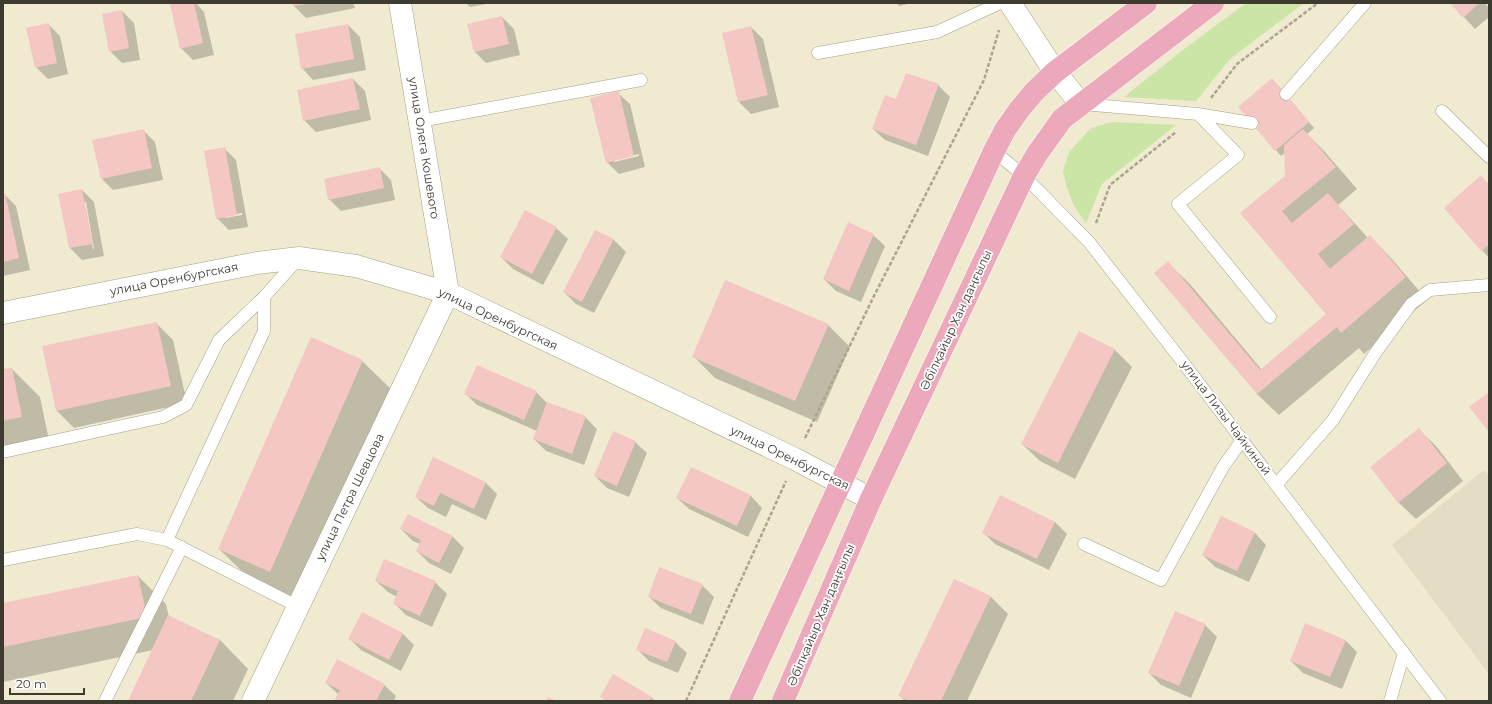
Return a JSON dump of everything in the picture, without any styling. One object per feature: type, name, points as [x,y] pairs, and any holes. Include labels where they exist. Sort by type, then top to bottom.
[{"type":"main road","points":[[740,701],[1005,130],[1034,92],[1055,72],[1146,3]]},
{"type":"main road","name":"Әбілқайыр Хан даңғылы","points":[[783,701],[871,499],[1024,176],[1037,154],[1062,119],[1213,3]]},
{"type":"street","name":"улица Олега Кошевого","points":[[400,3],[448,294]]},
{"type":"street","points":[[1010,3],[1055,72],[1081,104]]},
{"type":"street","name":"улица Оренбургская","points":[[3,313],[257,262],[299,258],[356,266],[448,294],[795,460],[871,499]]},
{"type":"street","name":"улица Петра Шевцова","points":[[253,701],[297,606],[448,294]]},
{"type":"lane","points":[[818,53],[937,32],[1000,3]]},
{"type":"lane","points":[[1286,94],[1365,3]]},
{"type":"lane","points":[[420,121],[641,80]]},
{"type":"lane","points":[[1081,104],[1198,114],[1252,123]]},
{"type":"lane","points":[[1442,111],[1489,156]]},
{"type":"lane","points":[[1198,114],[1238,155],[1178,204],[1270,317]]},
{"type":"lane","name":"улица Лизы Чайкиной","points":[[994,151],[1024,176],[1089,242],[1242,440],[1440,701]]},
{"type":"lane","points":[[3,452],[163,418],[186,405],[219,340],[264,297],[299,258]]},
{"type":"lane","points":[[1276,485],[1333,420],[1376,352],[1411,304],[1430,290],[1489,285]]},
{"type":"lane","points":[[168,540],[264,331],[264,297]]},
{"type":"lane","points":[[1084,544],[1161,580],[1223,468],[1242,440]]},
{"type":"lane","points":[[3,560],[137,534],[168,540],[297,606]]},
{"type":"lane","points":[[105,701],[182,547]]},
{"type":"lane","points":[[1390,701],[1404,653]]},
{"type":"path","points":[[686,701],[777,503],[795,460],[873,298],[984,80],[1000,24]]},
{"type":"shaded area","points":[[1484,470],[1489,476],[1489,674],[1392,545]]},
{"type":"green space","points":[[1246,3],[1304,3],[1230,59],[1196,101],[1124,97],[1183,50]]},
{"type":"green space","points":[[1113,122],[1176,125],[1102,184],[1086,223],[1074,206],[1067,188],[1063,171],[1069,152],[1091,128]]},
{"type":"building","points":[[194,3],[203,43],[180,49],[170,4]]},
{"type":"building","points":[[292,3],[307,3],[307,4],[293,6]]},
{"type":"building","points":[[1450,3],[1479,3],[1463,18]]},
{"type":"building","points":[[122,10],[129,48],[109,52],[102,14]]},
{"type":"building","points":[[502,16],[509,44],[474,52],[467,24]]},
{"type":"building","points":[[49,23],[57,63],[35,68],[26,28]]},
{"type":"building","points":[[348,24],[354,59],[301,69],[295,34]]},
{"type":"building","points":[[751,26],[768,95],[738,102],[722,33]]},
{"type":"building","points":[[906,73],[939,84],[916,145],[872,129],[885,95],[896,99]]},
{"type":"building","points":[[353,78],[360,109],[303,121],[297,90]]},
{"type":"building","points":[[1272,78],[1309,122],[1275,151],[1238,107]]},
{"type":"building","points":[[619,91],[634,156],[606,163],[590,98]]},
{"type":"building","points":[[144,129],[152,168],[101,179],[92,140]]},
{"type":"building","points":[[1303,129],[1336,167],[1282,211],[1292,223],[1328,193],[1354,224],[1318,254],[1330,269],[1370,235],[1406,277],[1341,333],[1337,327],[1257,394],[1154,273],[1168,261],[1260,370],[1326,314],[1240,213],[1285,176],[1284,145]]},
{"type":"building","points":[[225,147],[237,215],[216,219],[204,151]]},
{"type":"building","points":[[380,167],[384,188],[328,200],[324,179]]},
{"type":"building","points":[[1481,175],[1489,185],[1489,245],[1481,251],[1444,208]]},
{"type":"building","points":[[82,189],[93,244],[69,248],[58,194]]},
{"type":"building","points":[[5,193],[19,258],[3,262],[3,194]]},
{"type":"building","points":[[525,210],[557,227],[532,274],[500,257]]},
{"type":"building","points":[[848,222],[874,234],[849,291],[823,279]]},
{"type":"building","points":[[595,230],[614,239],[582,302],[563,292]]},
{"type":"building","points":[[725,280],[829,324],[795,401],[692,357]]},
{"type":"building","points":[[157,322],[171,386],[56,411],[42,346]]},
{"type":"building","points":[[1079,331],[1115,349],[1058,463],[1021,444]]},
{"type":"building","points":[[311,337],[363,360],[270,572],[218,549]]},
{"type":"building","points":[[477,365],[537,391],[524,420],[464,394]]},
{"type":"building","points":[[12,368],[22,417],[3,421],[3,369]]},
{"type":"building","points":[[1489,392],[1489,432],[1469,407]]},
{"type":"building","points":[[547,402],[586,416],[572,454],[533,439]]},
{"type":"building","points":[[1419,428],[1447,463],[1398,503],[1370,467]]},
{"type":"building","points":[[613,431],[636,441],[617,486],[594,476]]},
{"type":"building","points":[[433,457],[486,482],[474,509],[440,493],[434,506],[415,497]]},
{"type":"building","points":[[691,467],[751,495],[737,526],[676,498]]},
{"type":"building","points":[[1000,495],[1055,522],[1037,559],[982,533]]},
{"type":"building","points":[[408,514],[453,536],[439,563],[416,551],[421,540],[400,529]]},
{"type":"building","points":[[1221,516],[1255,532],[1237,571],[1202,555]]},
{"type":"building","points":[[384,559],[436,581],[420,616],[393,604],[398,591],[375,581]]},
{"type":"building","points":[[659,567],[703,584],[691,614],[648,597]]},
{"type":"building","points":[[138,575],[147,617],[3,647],[3,603]]},
{"type":"building","points":[[954,579],[991,596],[941,701],[910,701],[898,696]]},
{"type":"building","points":[[1175,611],[1206,624],[1179,686],[1148,673]]},
{"type":"building","points":[[362,612],[403,633],[389,660],[348,639]]},
{"type":"building","points":[[168,615],[220,640],[191,701],[128,701]]},
{"type":"building","points":[[1305,623],[1346,640],[1330,677],[1290,661]]},
{"type":"building","points":[[645,628],[676,641],[667,662],[636,650]]},
{"type":"building","points":[[337,659],[385,684],[376,701],[334,701],[340,690],[325,683]]},
{"type":"building","points":[[613,674],[652,697],[649,701],[607,701],[600,697]]},
{"type":"building","points":[[548,697],[557,701],[546,701]]}]
